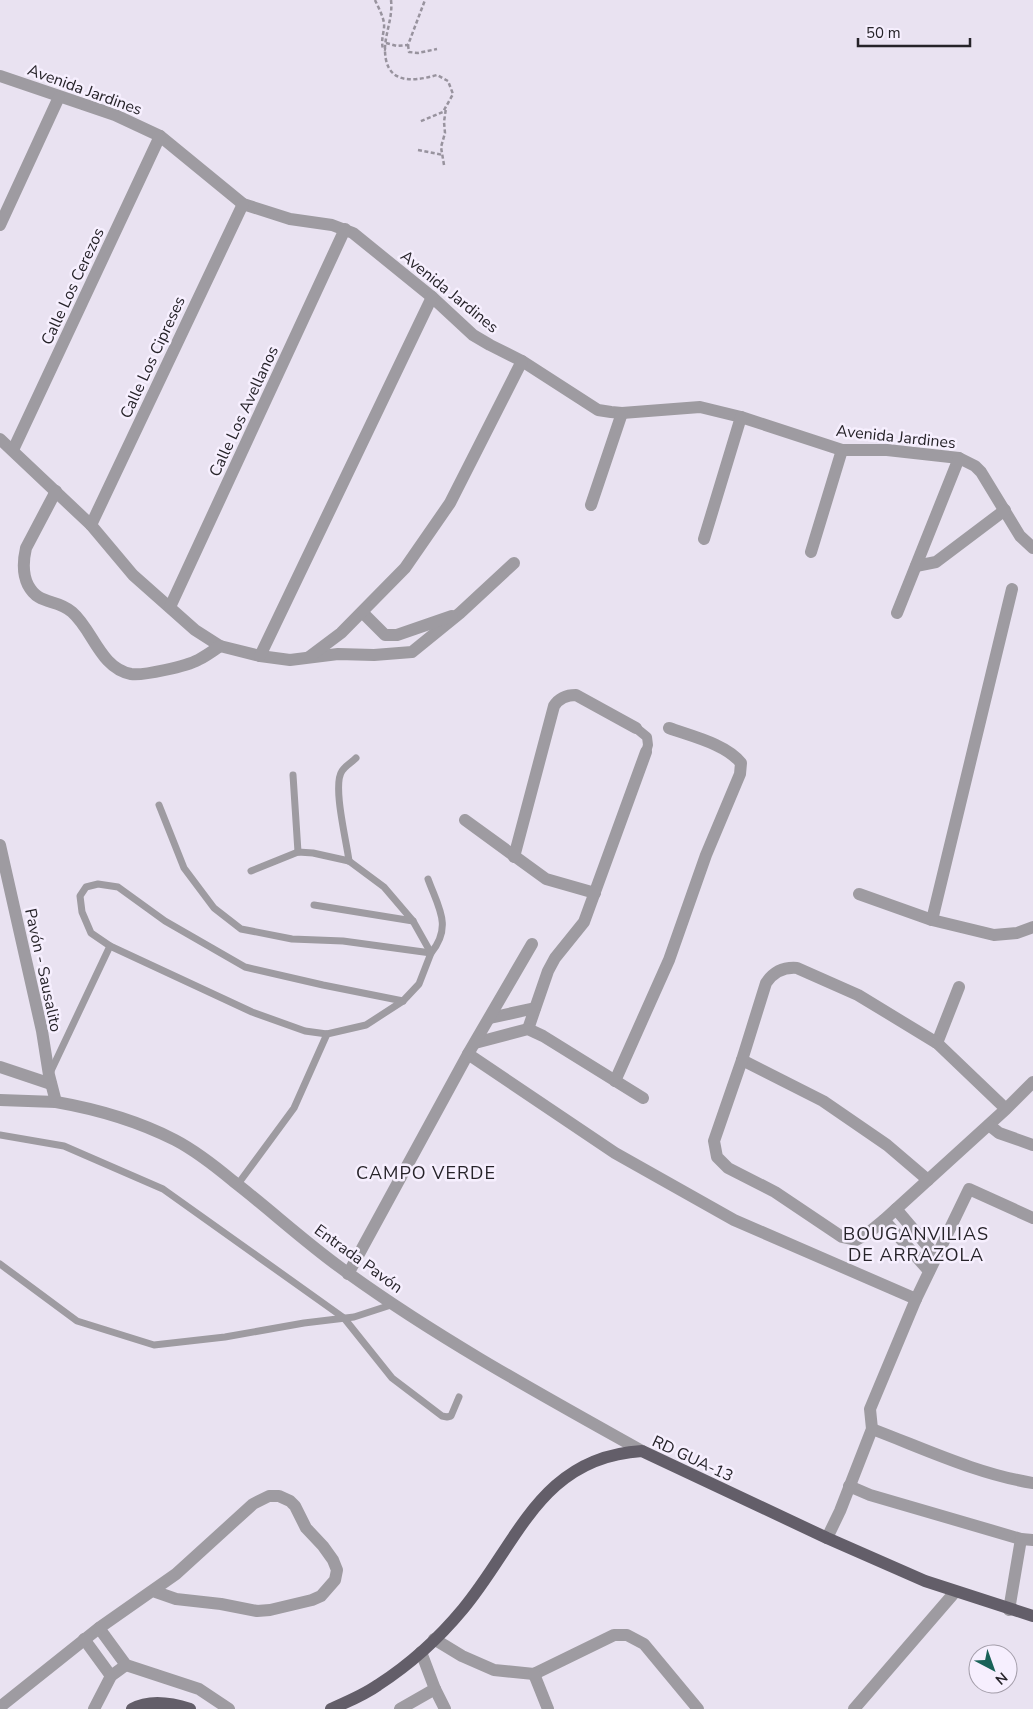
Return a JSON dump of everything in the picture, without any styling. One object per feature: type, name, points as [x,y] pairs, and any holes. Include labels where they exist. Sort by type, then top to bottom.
[{"type":"main road","name":"RD GUA-13","points":[[331,1709],[378,1686],[434,1640],[479,1589],[530,1513],[554,1488],[568,1476],[597,1460],[622,1452],[642,1451],[827,1538],[925,1581],[1009,1610],[1033,1616]]},
{"type":"main road","points":[[132,1709],[152,1702],[179,1705],[190,1709]]},
{"type":"street","name":"Avenida Jardines","points":[[0,76],[115,115],[160,136],[243,204],[290,218],[332,225],[353,233],[432,296],[472,335],[522,361],[598,410],[622,413],[700,407],[741,417],[842,450],[887,450],[959,458],[975,466],[986,479],[1020,536],[1033,548]]},
{"type":"street","points":[[0,225],[60,97]]},
{"type":"street","name":"Calle Los Cerezos","points":[[13,450],[160,136]]},
{"type":"street","name":"Calle Los Cipreses","points":[[91,525],[243,204]]},
{"type":"street","name":"Calle Los Avellanos","points":[[170,607],[345,229]]},
{"type":"street","points":[[260,656],[432,296]]},
{"type":"street","points":[[308,657],[342,633],[405,568],[450,503],[522,361]]},
{"type":"street","points":[[591,505],[622,413]]},
{"type":"street","points":[[704,539],[741,417]]},
{"type":"street","points":[[0,439],[91,525],[133,575],[195,630],[220,646],[260,656],[290,660],[338,654],[412,652],[460,613],[514,564]]},
{"type":"street","points":[[811,552],[842,450]]},
{"type":"street","points":[[897,613],[959,458]]},
{"type":"street","points":[[56,491],[26,548],[24,558],[25,576],[34,593],[40,599],[63,606],[72,612],[110,663],[123,672],[139,674],[196,661],[220,646]]},
{"type":"street","points":[[916,566],[936,562],[1005,510]]},
{"type":"street","points":[[932,920],[1012,589]]},
{"type":"street","points":[[363,612],[385,635],[397,635],[460,613]]},
{"type":"street","points":[[514,857],[554,706],[559,699],[567,695],[576,695],[636,728],[647,737],[648,745],[646,752],[584,922],[554,958],[528,1029]]},
{"type":"street","points":[[615,1081],[669,960],[706,855],[740,774],[741,762],[735,755],[723,748],[669,728]]},
{"type":"street","points":[[465,820],[546,879],[595,893]]},
{"type":"street","name":"Pavón - Sausalito","points":[[0,845],[56,1102]]},
{"type":"street","points":[[859,894],[932,920],[994,935],[1017,933],[1033,927]]},
{"type":"street","points":[[348,1274],[471,1049],[532,944]]},
{"type":"street","points":[[1006,1109],[938,1043],[858,995],[797,968],[791,968],[779,970],[766,983],[714,1141],[717,1157],[728,1168],[775,1192],[842,1237],[856,1240],[867,1234],[884,1220],[989,1125],[1006,1109],[1033,1082]]},
{"type":"street","points":[[938,1043],[959,987]]},
{"type":"street","points":[[490,1018],[535,1008]]},
{"type":"street","points":[[471,1049],[528,1029],[543,1036],[643,1098]]},
{"type":"street","points":[[471,1049],[615,1153],[734,1220],[916,1299]]},
{"type":"street","points":[[742,1060],[823,1101],[887,1145],[928,1180]]},
{"type":"street","points":[[0,1067],[50,1080]]},
{"type":"street","name":"Entrada Pavón","points":[[0,1100],[56,1102],[110,1114],[175,1140],[203,1157],[238,1184],[348,1274],[478,1358],[642,1451]]},
{"type":"street","points":[[989,1125],[999,1133],[1033,1145]]},
{"type":"street","points":[[827,1538],[872,1429],[870,1409],[916,1299],[969,1189],[1033,1218]]},
{"type":"street","points":[[896,1209],[936,1256]]},
{"type":"street","points":[[884,1220],[929,1271]]},
{"type":"street","points":[[872,1429],[985,1472],[1033,1483]]},
{"type":"street","points":[[848,1486],[870,1495],[1027,1540],[1009,1610]]},
{"type":"street","points":[[0,1707],[84,1639],[176,1574],[253,1504],[269,1496],[279,1496],[290,1501],[295,1506],[306,1528],[323,1546],[333,1560],[337,1570],[335,1580],[320,1596],[312,1600],[270,1610],[257,1611],[221,1604],[176,1599],[153,1591]]},
{"type":"street","points":[[854,1709],[955,1592]]},
{"type":"street","points":[[99,1628],[126,1665],[199,1689],[229,1709]]},
{"type":"street","points":[[434,1640],[462,1656],[494,1670],[534,1674],[614,1635],[627,1635],[644,1644],[698,1709]]},
{"type":"street","points":[[84,1639],[111,1676]]},
{"type":"street","points":[[421,1652],[445,1709]]},
{"type":"street","points":[[94,1709],[111,1676],[126,1665]]},
{"type":"street","points":[[534,1674],[548,1709]]},
{"type":"street","points":[[400,1709],[435,1689]]},
{"type":"street","points":[[14,1709],[21,1691]]},
{"type":"lane","points":[[349,861],[339,805],[339,781],[341,772],[356,758]]},
{"type":"lane","points":[[293,775],[298,852]]},
{"type":"lane","points":[[159,805],[184,868],[214,908],[242,929],[292,939],[343,941],[431,952]]},
{"type":"lane","points":[[251,871],[298,852],[313,853],[349,861],[384,887],[413,922],[431,952]]},
{"type":"lane","points":[[403,1000],[323,986],[245,967],[165,921],[118,887],[98,884],[86,887],[80,896],[82,912],[91,933],[110,946],[252,1012],[305,1031],[327,1034],[366,1025],[403,1000],[419,984],[431,952],[443,933],[443,920],[428,879]]},
{"type":"lane","points":[[314,905],[413,922]]},
{"type":"lane","points":[[50,1080],[110,946]]},
{"type":"lane","points":[[238,1184],[294,1108],[327,1034]]},
{"type":"lane","points":[[0,1135],[64,1146],[162,1189],[344,1318],[392,1378],[442,1416],[452,1416],[459,1397]]},
{"type":"lane","points":[[0,1264],[76,1321],[154,1345],[225,1337],[304,1323],[354,1317],[395,1304]]},
{"type":"path","points":[[375,0],[384,21],[381,41],[383,49],[386,50]]},
{"type":"path","points":[[391,0],[392,10],[386,50],[387,65],[394,76],[408,80],[425,79],[437,75],[448,81],[453,94],[443,112],[419,122]]},
{"type":"path","points":[[425,0],[408,45],[409,52],[418,53],[437,48]]},
{"type":"path","points":[[386,43],[397,46],[408,45]]},
{"type":"path","points":[[444,165],[441,147],[445,133],[446,107]]},
{"type":"path","points":[[418,150],[443,155]]},
{"type":"district","name":"CAMPO VERDE","points":[[426,1173]]},
{"type":"district","name":"BOUGANVILIAS DE ARRAZOLA","points":[[916,1244]]}]
